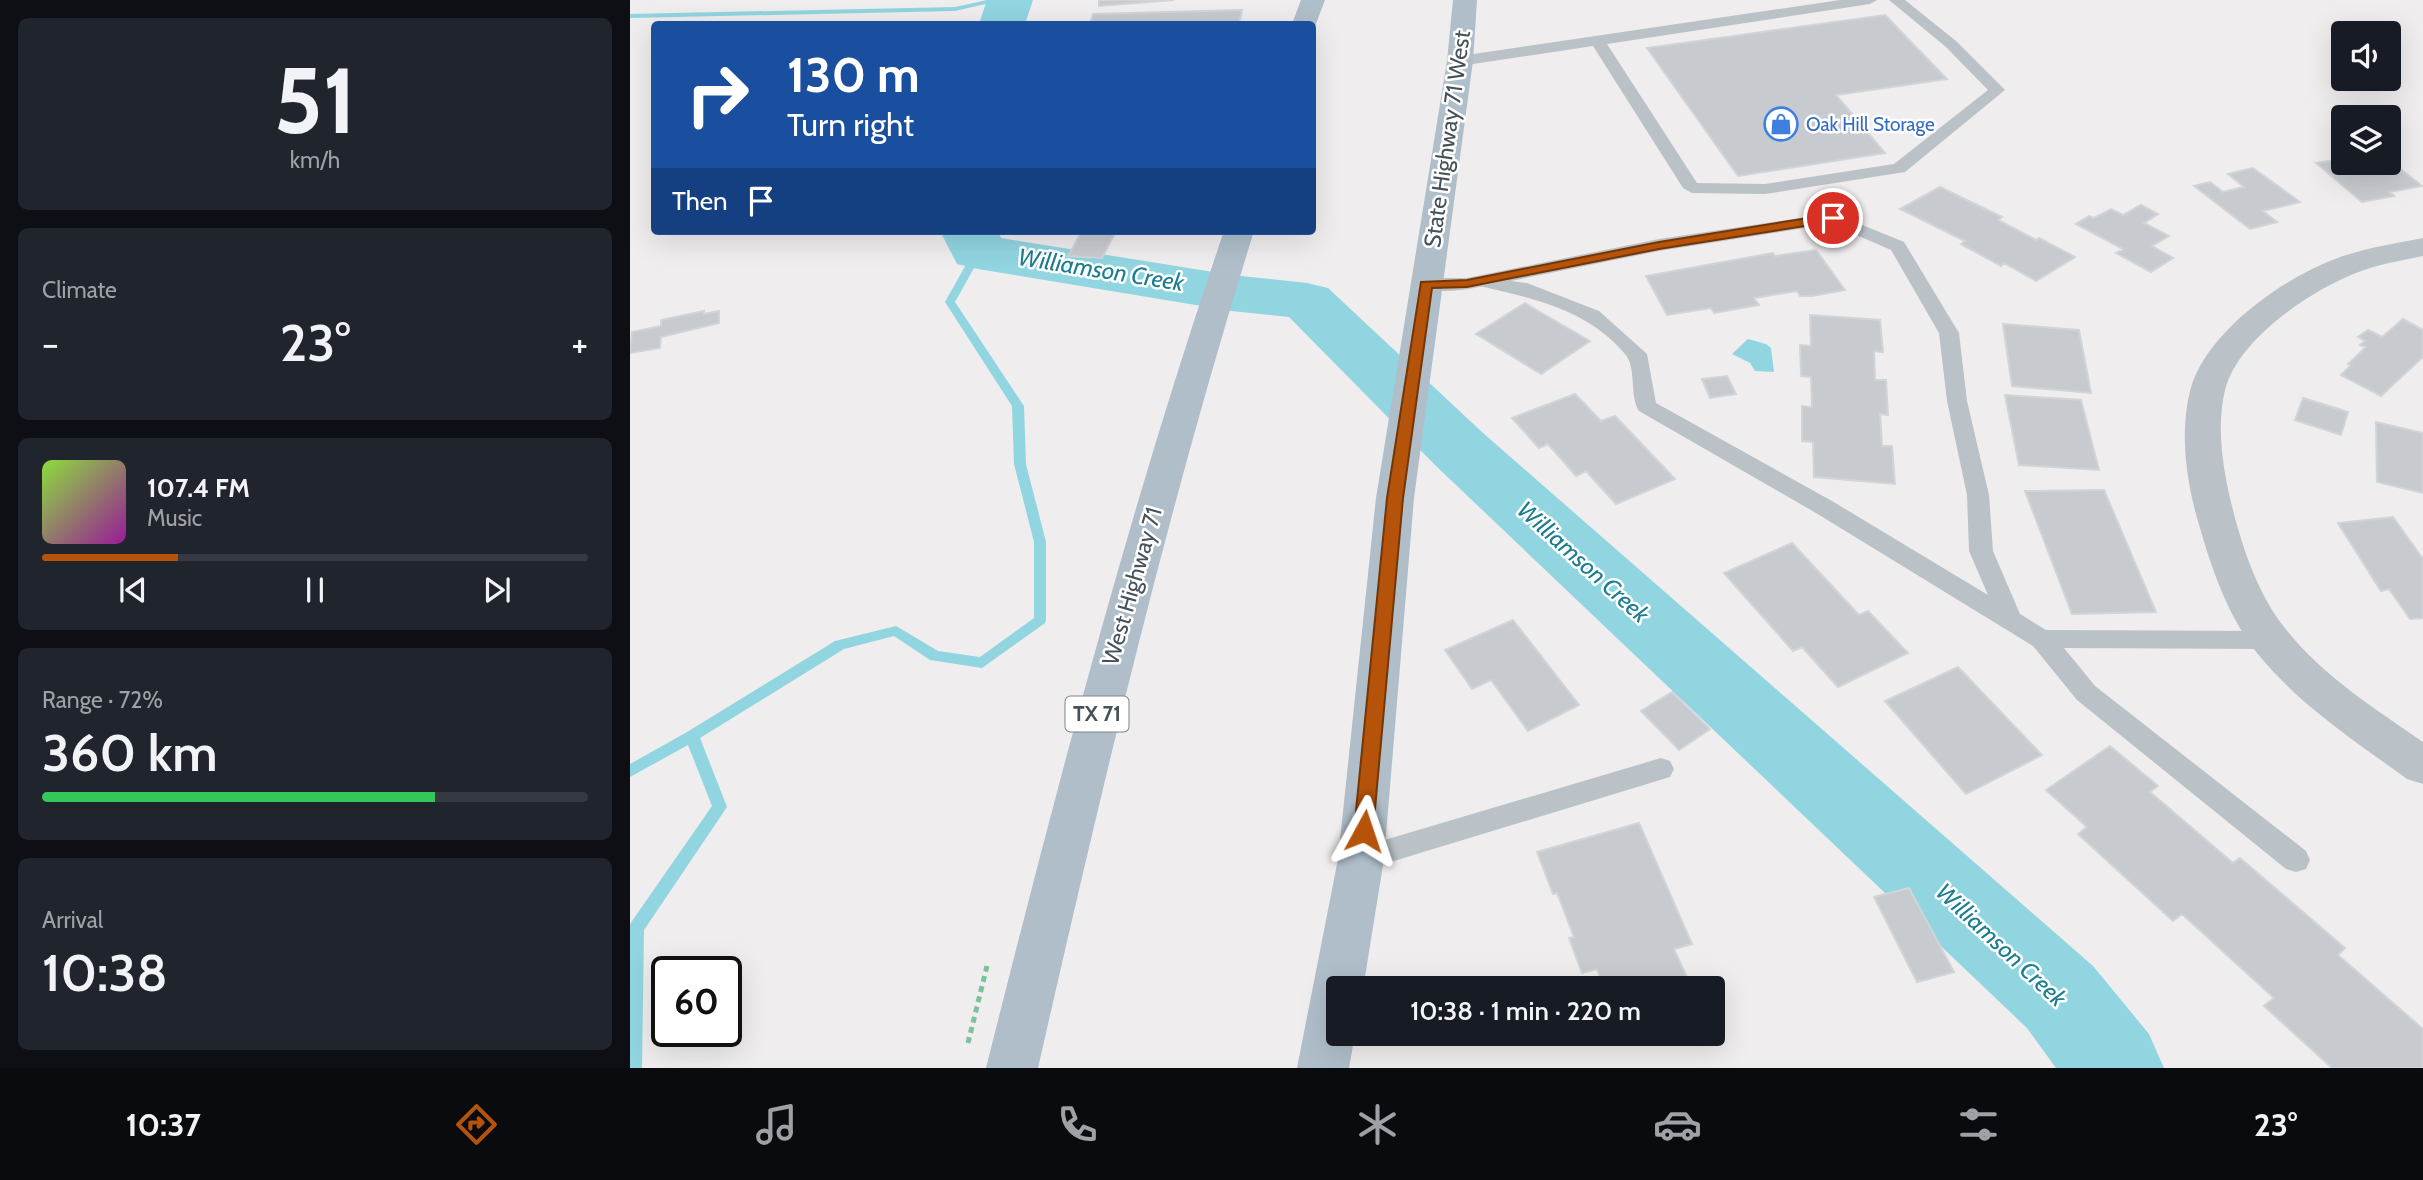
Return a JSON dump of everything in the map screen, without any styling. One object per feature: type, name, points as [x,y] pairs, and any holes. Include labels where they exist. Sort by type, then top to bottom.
[{"type":"main road","points":[[1306,21],[1313,0]]},
{"type":"main road","name":"State Highway 71 West","points":[[1323,1068],[1361,859],[1395,498],[1460,61],[1465,0]]},
{"type":"main road","name":"West Highway 71","points":[[1012,1068],[1097,711],[1195,363],[1236,241]]},
{"type":"street","points":[[2423,247],[2364,259],[2297,290],[2238,339],[2212,377],[2207,405],[2205,453],[2210,503],[2233,572],[2270,640],[2316,690],[2423,766]]},
{"type":"lane","points":[[1460,61],[1870,0]]},
{"type":"lane","points":[[1597,40],[1692,188],[1765,189],[1899,168],[1997,90],[1951,44],[1896,0]]},
{"type":"lane","points":[[1467,284],[1659,246],[1833,218],[1898,246],[1949,333],[1956,401],[1978,495],[1981,551],[2011,620]]},
{"type":"lane","points":[[1426,284],[1520,287],[1592,315],[1637,354],[1646,406],[1824,507],[2042,639],[2086,693],[2296,860]]},
{"type":"lane","points":[[2042,639],[2270,640]]},
{"type":"lane","points":[[1361,859],[1661,769]]},
{"type":"water","points":[[1748,339],[1771,348],[1774,372],[1755,371],[1750,363],[1732,354]]},
{"type":"building","points":[[1099,0],[1174,0],[1099,6]]},
{"type":"building","points":[[1242,10],[1240,21],[1091,21],[1093,14]]},
{"type":"building","name":"Oak Hill Storage","points":[[1885,15],[1947,79],[1836,95],[1885,153],[1738,176],[1647,48]]},
{"type":"building","points":[[2331,161],[2331,175],[2401,175],[2401,169],[2422,186],[2389,192],[2394,196],[2362,202],[2316,163]]},
{"type":"building","points":[[2253,168],[2300,202],[2263,211],[2277,222],[2250,229],[2194,186],[2210,182],[2223,192],[2244,187],[2228,174]]},
{"type":"building","points":[[1940,187],[2002,217],[1998,220],[2036,240],[2039,238],[2075,257],[2036,281],[2004,263],[2001,266],[1961,244],[1965,241],[1900,209]]},
{"type":"building","points":[[2141,205],[2158,214],[2144,223],[2169,236],[2152,246],[2173,258],[2151,272],[2116,253],[2123,249],[2076,224],[2089,216],[2094,218],[2111,209],[2123,215]]},
{"type":"building","points":[[1080,235],[1114,235],[1102,258],[1068,256]]},
{"type":"building","points":[[1816,250],[1845,290],[1812,296],[1800,296],[1797,291],[1754,298],[1759,305],[1714,313],[1711,308],[1667,315],[1646,276],[1773,253],[1775,256]]},
{"type":"building","points":[[1525,303],[1590,341],[1541,374],[1476,334]]},
{"type":"building","points":[[704,311],[704,314],[719,311],[719,323],[661,337],[660,348],[630,353],[632,332],[661,326],[661,320]]},
{"type":"building","points":[[1810,315],[1880,320],[1883,352],[1874,351],[1875,380],[1886,380],[1888,415],[1880,414],[1882,446],[1892,446],[1895,484],[1814,477],[1813,442],[1802,441],[1802,406],[1812,407],[1811,377],[1801,376],[1800,345],[1811,346]]},
{"type":"building","points":[[2403,319],[2423,330],[2423,357],[2381,396],[2341,375],[2351,365],[2348,364],[2366,347],[2360,345],[2365,341],[2358,337],[2368,330],[2382,337]]},
{"type":"building","points":[[2003,324],[2079,330],[2091,393],[2012,386]]},
{"type":"building","points":[[1727,376],[1736,394],[1710,398],[1702,379]]},
{"type":"building","points":[[1575,394],[1601,421],[1615,416],[1675,479],[1616,504],[1586,471],[1576,476],[1548,444],[1539,448],[1512,418]]},
{"type":"building","points":[[2005,395],[2081,400],[2099,470],[2019,465]]},
{"type":"building","points":[[2303,398],[2348,412],[2341,435],[2295,420]]},
{"type":"building","points":[[2376,422],[2423,433],[2423,493],[2377,482]]},
{"type":"building","points":[[2104,490],[2156,612],[2072,614],[2025,491]]},
{"type":"building","points":[[2393,517],[2423,559],[2423,618],[2410,619],[2389,589],[2381,591],[2338,523]]},
{"type":"building","points":[[1792,543],[1859,615],[1868,611],[1908,653],[1838,687],[1802,647],[1793,651],[1724,573]]},
{"type":"building","points":[[1513,620],[1579,705],[1528,731],[1491,680],[1472,689],[1445,650]]},
{"type":"building","points":[[1958,667],[2042,755],[1966,794],[1885,701]]},
{"type":"building","points":[[1672,692],[1710,729],[1679,750],[1641,711]]},
{"type":"building","points":[[2110,746],[2158,786],[2150,792],[2233,863],[2240,858],[2345,948],[2338,955],[2423,1029],[2421,1068],[2332,1068],[2264,1006],[2274,998],[2182,914],[2173,921],[2078,834],[2087,827],[2046,790]]},
{"type":"building","points":[[1639,823],[1692,944],[1674,949],[1686,976],[1599,976],[1597,969],[1582,973],[1569,938],[1574,937],[1537,852]]},
{"type":"building","points":[[1909,888],[1954,972],[1917,982],[1874,897]]},
{"type":"waterway","points":[[630,16],[955,9],[999,0]]},
{"type":"waterway","name":"Williamson Creek","points":[[1003,21],[1010,0]]},
{"type":"waterway","name":"Williamson Creek","points":[[971,235],[978,252],[1232,293],[1307,301],[1459,449],[2060,997],[2115,1068]]},
{"type":"waterway","points":[[692,736],[840,645],[896,631],[935,656],[982,663],[1040,620],[1040,542],[1020,464],[1018,406],[950,302],[978,252]]},
{"type":"waterway","points":[[630,771],[692,736]]},
{"type":"waterway","points":[[634,1068],[636,928],[720,807],[692,736]]},
{"type":"place","name":"Oak Hill Storage","points":[[1781,124]]},
{"type":"route","points":[[1364,831],[1395,498],[1426,284],[1467,284],[1513,272],[1833,218]]}]
